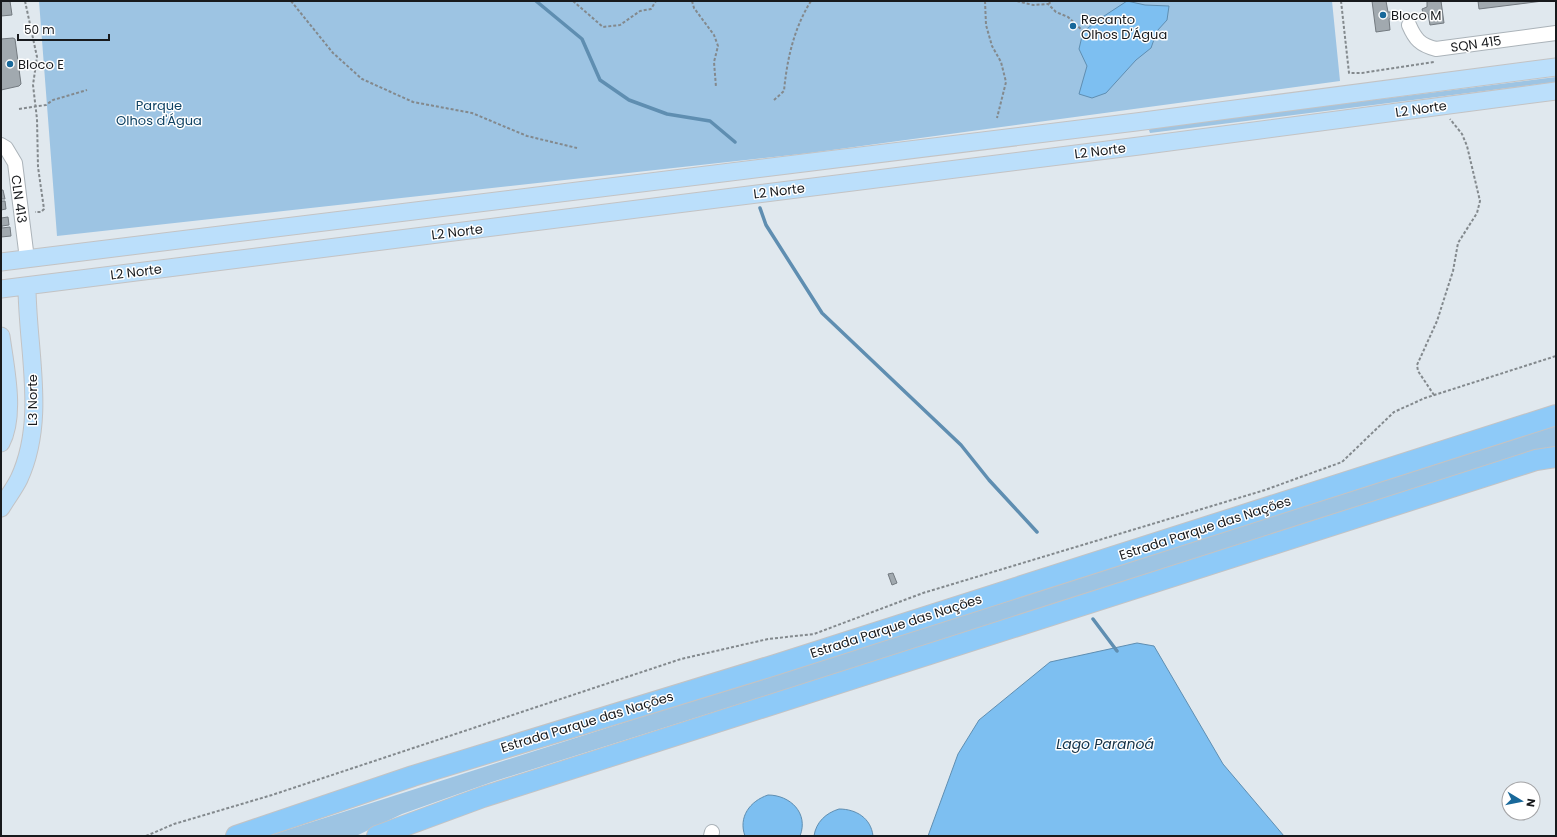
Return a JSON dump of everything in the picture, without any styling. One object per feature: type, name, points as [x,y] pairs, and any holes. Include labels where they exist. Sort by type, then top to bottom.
[{"type":"highway","name":"Estrada Parque das Nações","points":[[236,836],[413,776],[775,665],[1556,415]]},
{"type":"highway","points":[[377,836],[498,792],[1536,460],[1556,457]]},
{"type":"main road","name":"L2 Norte","points":[[1,262],[1136,122],[1556,67]]},
{"type":"main road","name":"L2 Norte","points":[[1,289],[1139,146],[1556,91]]},
{"type":"main road","points":[[1136,122],[1139,146]]},
{"type":"main road","name":"L3 Norte","points":[[1,508],[19,480],[29,450],[34,420],[27,286]]},
{"type":"main road","name":"L3 Norte","points":[[1,336],[9,396],[7,420],[1,443]]},
{"type":"street","name":"SQN 415","points":[[1409,25],[1414,38],[1424,46],[1436,49],[1556,33]]},
{"type":"street","name":"CLN 413","points":[[1,145],[6,148],[15,163],[27,258]]},
{"type":"path","points":[[22,213],[41,212],[44,209],[38,167],[36,105],[33,85],[37,57],[25,1]]},
{"type":"path","points":[[291,1],[332,53],[362,79],[413,102],[472,113],[527,136],[577,148]]},
{"type":"path","points":[[573,1],[603,27],[620,25],[640,11],[651,9],[656,1]]},
{"type":"path","points":[[692,1],[694,8],[714,35],[718,46],[714,62],[716,87]]},
{"type":"path","points":[[774,100],[784,91],[786,66],[800,18],[811,1]]},
{"type":"path","points":[[985,1],[986,25],[992,46],[1002,62],[1006,82],[997,118]]},
{"type":"path","points":[[1016,1],[1033,5],[1048,4],[1053,1]]},
{"type":"path","points":[[1048,4],[1056,12],[1068,17],[1083,31]]},
{"type":"path","points":[[19,109],[36,105],[46,105],[53,100],[87,90]]},
{"type":"path","points":[[1434,395],[1418,371],[1417,365],[1437,321],[1453,271],[1458,244],[1477,213],[1480,201],[1476,180],[1462,134],[1438,106]]},
{"type":"path","points":[[146,836],[174,824],[287,790],[681,659],[768,639],[814,634],[923,593],[1265,490],[1342,462],[1394,412],[1434,395],[1556,356]]},
{"type":"green space","name":"Parque Olhos d'Água","points":[[39,1],[1332,1],[1340,81],[810,153],[57,236]]},
{"type":"green space","points":[[1556,77],[1556,82],[1150,133],[1149,130],[1152,128]]},
{"type":"green space","points":[[1556,425],[1556,447],[492,782],[402,814],[356,836],[268,836]]},
{"type":"water","points":[[1127,1],[1145,5],[1169,6],[1167,20],[1157,31],[1151,48],[1136,60],[1106,93],[1092,98],[1079,94],[1087,66],[1079,49],[1083,32]]},
{"type":"water","name":"Lago Paranoá","points":[[1137,643],[1154,646],[1223,764],[1284,836],[928,836],[958,754],[979,720],[1050,662]]},
{"type":"water","points":[[768,795],[784,798],[796,807],[802,820],[800,836],[745,836],[743,829],[744,816],[756,801]]},
{"type":"water","points":[[839,809],[845,809],[862,816],[869,824],[873,836],[814,836],[819,822],[830,813]]},
{"type":"building","points":[[1,1],[10,1],[12,15],[1,16]]},
{"type":"building","name":"Bloco M","points":[[1372,1],[1386,1],[1388,12],[1393,12],[1394,17],[1389,19],[1390,30],[1376,32]]},
{"type":"building","points":[[1427,1],[1441,1],[1444,23],[1430,25],[1428,14],[1423,13],[1422,9],[1427,7]]},
{"type":"building","points":[[1478,1],[1543,1],[1479,9]]},
{"type":"building","name":"Bloco E","points":[[1,39],[15,39],[21,84],[19,86],[1,90]]},
{"type":"building","points":[[1,190],[3,190],[5,199],[1,199]]},
{"type":"building","points":[[1,201],[5,201],[6,209],[1,210]]},
{"type":"building","points":[[8,217],[9,225],[2,226],[2,228],[10,227],[11,236],[1,237],[1,218]]},
{"type":"building","points":[[893,573],[897,583],[892,585],[888,574]]},
{"type":"waterway","points":[[536,1],[582,39],[600,80],[629,100],[667,114],[710,121],[735,142]]},
{"type":"waterway","points":[[760,208],[766,225],[822,313],[961,445],[989,480],[1037,532]]},
{"type":"waterway","points":[[1093,619],[1117,651]]},
{"type":"place","name":"Bloco M","points":[[1383,15]]},
{"type":"place","name":"Recanto Olhos D'Água","points":[[1073,26]]},
{"type":"place","name":"Bloco E","points":[[10,64]]}]
